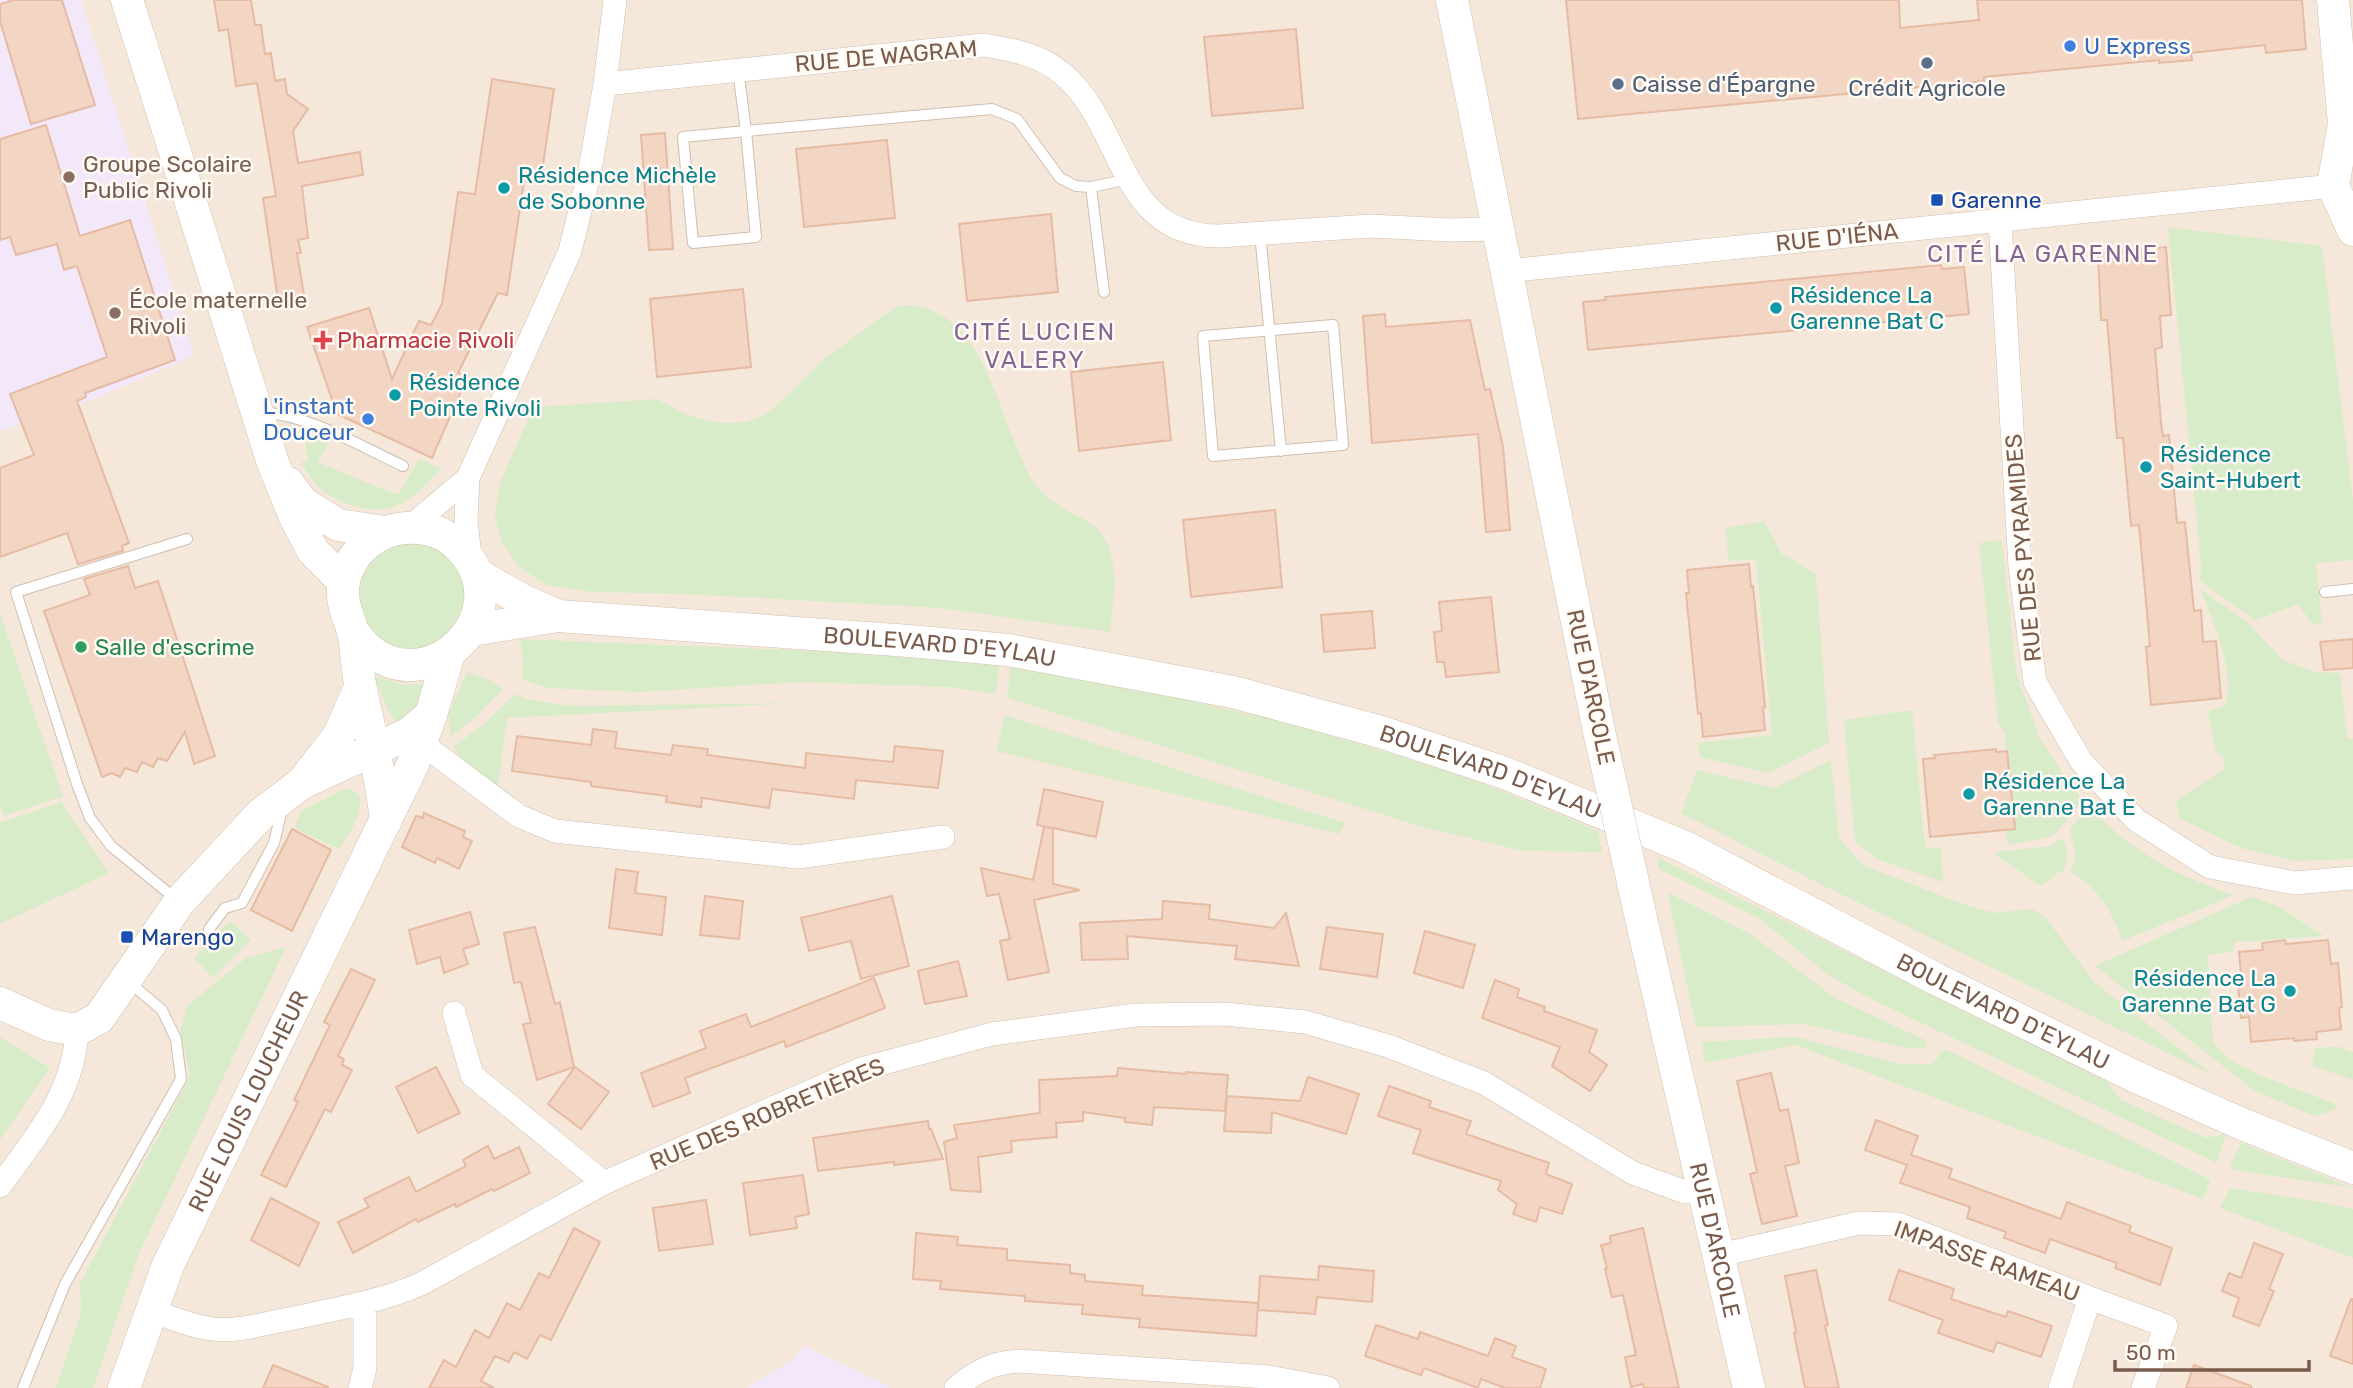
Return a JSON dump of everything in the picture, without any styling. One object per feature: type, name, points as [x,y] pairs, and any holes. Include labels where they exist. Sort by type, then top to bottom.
[{"type":"main road","points":[[127,0],[273,463],[295,517],[313,551],[344,582]]},
{"type":"main road","name":"RUE D'ARCOLE","points":[[1451,0],[1599,731],[1749,1388]]},
{"type":"main road","points":[[2333,0],[2344,124],[2333,186],[2353,230]]},
{"type":"main road","points":[[273,463],[303,503],[338,525],[433,530],[454,541],[474,567],[481,594],[478,613],[462,643],[449,653],[429,662],[408,664],[387,660],[368,649],[354,633],[345,614],[344,582],[349,566],[370,540],[397,529]]},
{"type":"main road","name":"BOULEVARD D'EYLAU","points":[[474,567],[524,601],[558,616]]},
{"type":"main road","name":"BOULEVARD D'EYLAU","points":[[471,630],[558,616],[1008,650],[1233,692],[1381,732],[1505,772],[1685,847],[1936,979],[2134,1076],[2242,1124],[2353,1168]]},
{"type":"main road","points":[[354,633],[360,687],[376,750],[386,820]]},
{"type":"main road","name":"RUE LOUIS LOUCHEUR","points":[[124,1388],[168,1265],[413,764],[449,653]]},
{"type":"main road","points":[[0,1003],[49,1025],[77,1030],[99,1018],[180,901],[261,814],[293,789],[339,734],[360,687]]},
{"type":"main road","points":[[293,789],[408,734],[426,729]]},
{"type":"street","points":[[474,567],[466,520],[468,478],[569,251],[589,175],[605,83],[615,0]]},
{"type":"street","name":"RUE DE WAGRAM","points":[[605,83],[984,45],[1030,54],[1063,74],[1087,101],[1150,211],[1182,232],[1203,236],[1371,226],[1449,230],[1498,229]]},
{"type":"street","name":"RUE D'IÉNA","points":[[1507,271],[2333,186]]},
{"type":"street","name":"RUE DES PYRAMIDES","points":[[2000,221],[2020,566],[2035,682],[2081,761],[2136,820],[2210,867],[2295,883],[2353,878]]},
{"type":"street","points":[[397,529],[468,478]]},
{"type":"street","points":[[426,729],[519,817],[555,831],[798,857],[943,837]]},
{"type":"street","points":[[454,1013],[472,1075],[604,1183]]},
{"type":"street","name":"RUE DES ROBRETIÈRES","points":[[152,1311],[193,1324],[228,1330],[394,1295],[421,1284],[604,1183],[861,1069],[992,1034],[1136,1015],[1225,1014],[1305,1022],[1388,1046],[1484,1083],[1633,1173],[1685,1192],[1704,1191]]},
{"type":"street","points":[[0,1186],[55,1111],[76,1055],[77,1030]]},
{"type":"street","name":"IMPASSE RAMEAU","points":[[1720,1255],[1858,1223],[1898,1224],[2166,1326],[2143,1388]]},
{"type":"street","name":"IMPASSE RAMEAU","points":[[2060,1388],[2090,1298]]},
{"type":"street","points":[[360,1388],[365,1368],[365,1303]]},
{"type":"street","points":[[956,1388],[982,1368],[1000,1362],[1018,1361],[1269,1377],[1328,1388]]},
{"type":"lane","points":[[738,70],[746,131],[756,237],[693,243],[683,137],[746,131],[992,109],[1017,119],[1060,178],[1076,186],[1091,187],[1129,178]]},
{"type":"lane","points":[[1091,187],[1104,292]]},
{"type":"lane","points":[[1260,233],[1281,451]]},
{"type":"lane","points":[[1333,325],[1343,445],[1281,451],[1213,456],[1203,336],[1333,325]]},
{"type":"lane","points":[[258,412],[282,414],[316,425],[402,466]]},
{"type":"lane","points":[[180,901],[111,846],[90,818],[16,592],[187,539]]},
{"type":"lane","points":[[2325,592],[2353,589]]},
{"type":"lane","points":[[209,929],[225,908],[242,903],[274,843],[293,789]]},
{"type":"lane","points":[[23,1388],[65,1284],[181,1079],[176,1039],[162,1010],[127,980]]},
{"type":"shaded area","points":[[0,0],[2353,0],[2353,1388],[0,1388]]},
{"type":"shaded area","name":"Groupe Scolaire Public Rivoli","points":[[0,0],[81,0],[194,355],[97,398],[0,431]]},
{"type":"shaded area","points":[[804,1346],[890,1388],[746,1388],[790,1362]]},
{"type":"green space","points":[[2168,227],[2322,246],[2353,501],[2353,560],[2316,563],[2322,624],[2313,625],[2298,604],[2255,620],[2200,581],[2201,564]]},
{"type":"green space","points":[[909,305],[933,311],[953,324],[969,341],[982,362],[1034,483],[1055,503],[1092,525],[1103,536],[1111,554],[1114,576],[1110,632],[941,608],[684,594],[593,592],[546,585],[519,567],[502,542],[495,517],[500,482],[534,407],[657,399],[687,415],[718,423],[746,422],[764,415],[824,359],[886,314],[899,306]]},
{"type":"green space","points":[[305,437],[329,443],[317,462],[398,495],[419,459],[441,469],[417,493],[396,506],[378,509],[358,507],[337,500],[311,479],[301,462],[308,461]]},
{"type":"green space","points":[[1764,521],[1781,553],[1816,574],[1829,743],[1768,773],[1700,757],[1697,743],[1772,735],[1756,559],[1728,561],[1726,528]]},
{"type":"green space","points":[[2002,540],[2016,671],[2038,735],[2083,800],[2057,832],[2049,837],[2008,845],[2005,829],[2015,829],[2005,733],[1998,723],[1979,543]]},
{"type":"green space","points":[[396,542],[426,543],[456,557],[470,585],[454,640],[399,654],[364,625],[358,601],[370,558]]},
{"type":"green space","points":[[2201,590],[2246,621],[2283,660],[2314,672],[2340,673],[2347,738],[2353,738],[2353,859],[2297,861],[2241,848],[2179,818],[2176,801],[2223,770],[2225,760],[2215,750],[2208,712],[2225,705],[2228,678],[2222,647]]},
{"type":"green space","points":[[0,614],[63,796],[4,816],[0,803]]},
{"type":"green space","points":[[520,639],[840,652],[1000,665],[995,694],[948,687],[801,682],[640,692],[548,688],[522,679]]},
{"type":"green space","points":[[1011,665],[1136,688],[1308,728],[1470,778],[1598,831],[1602,852],[1523,851],[1423,827],[1007,698]]},
{"type":"green space","points":[[467,672],[490,680],[503,689],[475,718],[450,737],[449,712]]},
{"type":"green space","points":[[374,676],[403,685],[427,684],[417,710],[399,726],[389,712]]},
{"type":"green space","points":[[515,694],[526,699],[571,706],[796,703],[507,718],[498,786],[464,764],[453,747],[484,724]]},
{"type":"green space","points":[[1912,710],[1925,848],[1941,847],[1943,882],[1879,860],[1855,842],[1844,720]]},
{"type":"green space","points":[[1005,715],[1345,823],[1339,834],[996,751]]},
{"type":"green space","points":[[1831,760],[1839,838],[1863,865],[1962,904],[1995,913],[2032,909],[2045,917],[2095,983],[2213,1075],[1822,885],[1681,813],[1697,770],[1774,788]]},
{"type":"green space","points":[[344,789],[352,790],[360,796],[360,804],[354,824],[339,849],[295,828],[301,811]]},
{"type":"green space","points":[[61,802],[109,873],[0,924],[0,823]]},
{"type":"green space","points":[[2091,810],[2124,839],[2157,862],[2234,895],[2122,941],[2114,920],[2097,893],[2071,872],[2075,857],[2070,829],[2084,811]]},
{"type":"green space","points":[[2064,840],[2068,852],[2064,871],[2057,873],[2045,884],[2039,885],[1996,855],[1997,852],[2049,846]]},
{"type":"green space","points":[[1657,857],[2106,1081],[2121,1100],[2206,1138],[2226,1134],[2217,1163],[1875,1001],[1828,975],[1760,919],[1659,869]]},
{"type":"green space","points":[[1667,892],[1749,933],[1835,998],[1927,1041],[1926,1047],[1911,1049],[1805,1024],[1696,1027]]},
{"type":"green space","points":[[2251,897],[2278,906],[2324,936],[2235,942],[2233,952],[2208,955],[2213,1043],[2230,1060],[2264,1077],[2338,1105],[2335,1110],[2314,1116],[2255,1091],[2095,966]]},
{"type":"green space","points":[[230,921],[251,940],[213,978],[194,958]]},
{"type":"green space","points":[[286,947],[140,1251],[93,1388],[56,1388],[81,1313],[80,1284],[190,1076],[180,1030],[188,1005],[246,958]]},
{"type":"green space","points":[[0,1037],[50,1068],[0,1140]]},
{"type":"green space","points":[[1796,1037],[1900,1064],[1932,1064],[1945,1049],[2211,1180],[2203,1199],[1795,1045],[1705,1063],[1702,1042]]},
{"type":"green space","points":[[2336,1046],[2353,1052],[2353,1080],[2313,1066],[2314,1049]]},
{"type":"green space","points":[[2241,1143],[2353,1188],[2234,1170],[2230,1166]]},
{"type":"green space","points":[[2230,1188],[2353,1209],[2353,1258],[2220,1208]]},
{"type":"building","points":[[14,0],[62,0],[95,105],[31,124],[0,21],[0,4]]},
{"type":"building","points":[[214,0],[251,0],[255,25],[261,25],[265,54],[271,53],[275,81],[285,79],[287,94],[308,109],[293,131],[298,163],[360,152],[363,175],[302,186],[308,238],[298,240],[301,253],[297,253],[304,295],[278,300],[263,198],[276,196],[257,83],[236,86],[228,29],[219,31]]},
{"type":"building","points":[[1566,0],[1899,0],[1900,28],[1979,20],[1977,0],[2302,0],[2306,49],[2266,53],[2265,45],[2191,53],[2192,60],[2159,63],[2159,60],[1984,77],[1984,81],[1578,119]]},
{"type":"building","points":[[1296,29],[1303,108],[1212,116],[1204,37]]},
{"type":"building","points":[[492,79],[554,89],[542,172],[540,184],[524,181],[507,295],[498,293],[458,373],[468,376],[432,458],[337,414],[307,327],[369,308],[392,379],[419,321],[431,325],[442,304],[458,192],[475,194]]},
{"type":"building","points":[[46,125],[80,236],[130,220],[175,360],[85,393],[86,397],[77,401],[129,543],[122,546],[123,551],[78,564],[67,533],[0,557],[0,468],[34,455],[10,394],[107,357],[77,266],[64,270],[57,244],[16,255],[10,237],[0,240],[0,139]]},
{"type":"building","points":[[665,133],[673,249],[649,250],[641,135]]},
{"type":"building","points":[[887,140],[895,218],[804,227],[796,149]]},
{"type":"building","points":[[1051,214],[1058,292],[967,301],[959,224]]},
{"type":"building","name":"Résidence Saint-Hubert","points":[[2166,247],[2171,315],[2160,316],[2162,347],[2155,349],[2161,423],[2163,436],[2169,435],[2177,523],[2185,522],[2194,611],[2201,610],[2203,642],[2216,641],[2221,698],[2151,705],[2146,647],[2150,646],[2139,525],[2131,526],[2123,438],[2117,438],[2107,320],[2101,320],[2098,254]]},
{"type":"building","name":"Résidence La Garenne Bat C","points":[[1941,265],[1942,269],[1964,267],[1969,314],[1588,350],[1583,302],[1606,300],[1605,297]]},
{"type":"building","points":[[743,289],[751,367],[657,377],[650,299]]},
{"type":"building","points":[[1385,314],[1386,327],[1470,320],[1485,390],[1490,389],[1503,447],[1510,530],[1486,532],[1478,434],[1372,443],[1363,316]]},
{"type":"building","points":[[1163,362],[1171,440],[1079,451],[1071,372]]},
{"type":"building","points":[[1275,510],[1282,587],[1191,597],[1183,520]]},
{"type":"building","points":[[1749,564],[1765,707],[1765,730],[1703,737],[1701,713],[1698,714],[1686,593],[1689,593],[1687,570]]},
{"type":"building","points":[[128,566],[135,588],[158,581],[215,756],[194,764],[185,732],[167,761],[158,758],[153,767],[142,762],[137,772],[125,768],[120,777],[112,773],[102,777],[44,611],[90,595],[84,579]]},
{"type":"building","points":[[1491,597],[1499,672],[1446,677],[1444,662],[1437,662],[1434,632],[1442,631],[1439,602]]},
{"type":"building","points":[[1372,611],[1375,648],[1324,652],[1321,615]]},
{"type":"building","points":[[2353,639],[2353,668],[2324,670],[2320,642]]},
{"type":"building","points":[[593,729],[617,732],[615,748],[671,755],[673,745],[708,749],[707,755],[805,768],[806,753],[893,762],[895,746],[943,751],[938,788],[856,780],[854,799],[772,789],[769,808],[702,798],[701,807],[666,802],[667,796],[591,786],[591,782],[512,771],[517,736],[591,745]]},
{"type":"building","name":"Résidence La Garenne Bat E","points":[[1996,749],[1996,752],[2007,751],[2015,829],[1930,837],[1923,759],[1935,758],[1934,755]]},
{"type":"building","points":[[1044,789],[1103,802],[1096,837],[1053,828],[1053,884],[1080,890],[1034,900],[1049,972],[1008,980],[1000,941],[1010,939],[999,894],[987,896],[981,868],[1033,880],[1044,827],[1052,828],[1037,825]]},
{"type":"building","points":[[424,813],[465,831],[463,837],[472,841],[459,869],[437,858],[435,863],[402,847],[416,816],[423,818]]},
{"type":"building","points":[[292,829],[331,850],[292,931],[251,910]]},
{"type":"building","points":[[616,869],[638,872],[635,893],[666,897],[662,935],[609,928]]},
{"type":"building","points":[[705,896],[743,901],[739,939],[700,935]]},
{"type":"building","points":[[892,896],[909,966],[861,979],[851,941],[809,951],[801,918]]},
{"type":"building","points":[[1163,901],[1210,905],[1209,919],[1274,928],[1286,913],[1299,966],[1235,959],[1237,946],[1127,936],[1128,959],[1082,960],[1080,923],[1162,919]]},
{"type":"building","points":[[470,912],[479,944],[463,949],[468,964],[444,973],[440,957],[417,964],[409,930]]},
{"type":"building","points":[[535,927],[555,1004],[560,1002],[574,1067],[537,1080],[523,1024],[531,1023],[521,982],[514,983],[504,933]]},
{"type":"building","points":[[1327,927],[1383,934],[1377,977],[1320,969]]},
{"type":"building","points":[[1425,931],[1475,945],[1463,988],[1414,973]]},
{"type":"building","name":"Résidence La Garenne Bat G","points":[[2285,940],[2286,944],[2328,940],[2331,964],[2338,963],[2341,1029],[2316,1032],[2317,1039],[2251,1042],[2249,1017],[2241,1018],[2237,974],[2241,974],[2239,952],[2263,950],[2262,943]]},
{"type":"building","points":[[958,961],[967,996],[925,1004],[918,971]]},
{"type":"building","points":[[351,969],[375,980],[338,1056],[344,1059],[342,1065],[352,1070],[331,1112],[325,1109],[286,1187],[261,1175],[298,1102],[294,1100],[330,1025],[324,1022]]},
{"type":"building","points":[[874,978],[885,1008],[786,1047],[784,1041],[685,1078],[690,1093],[653,1107],[641,1073],[706,1048],[700,1031],[746,1014],[751,1027]]},
{"type":"building","points":[[1495,980],[1519,989],[1517,997],[1545,1007],[1544,1011],[1597,1030],[1589,1052],[1607,1065],[1590,1091],[1552,1066],[1560,1047],[1482,1018]]},
{"type":"building","points":[[436,1067],[460,1113],[418,1133],[396,1087]]},
{"type":"building","points":[[575,1067],[609,1092],[581,1129],[548,1104]]},
{"type":"building","points":[[1118,1068],[1228,1075],[1225,1111],[1154,1107],[1152,1125],[1083,1112],[1083,1121],[1056,1123],[1057,1137],[1011,1141],[1012,1152],[978,1157],[981,1192],[951,1190],[944,1142],[957,1138],[954,1125],[1040,1113],[1039,1080],[1117,1076]]},
{"type":"building","points":[[1771,1073],[1780,1111],[1788,1109],[1799,1163],[1785,1166],[1797,1216],[1762,1224],[1750,1174],[1757,1172],[1737,1081]]},
{"type":"building","points":[[1308,1077],[1359,1094],[1346,1134],[1272,1112],[1271,1133],[1224,1131],[1227,1096],[1300,1101]]},
{"type":"building","points":[[1389,1086],[1431,1101],[1429,1107],[1471,1121],[1466,1134],[1549,1163],[1546,1174],[1572,1184],[1562,1214],[1540,1207],[1536,1222],[1513,1214],[1517,1204],[1498,1190],[1501,1181],[1413,1153],[1421,1130],[1378,1116]]},
{"type":"building","points":[[1876,1120],[1918,1136],[1911,1155],[1952,1169],[1949,1178],[2061,1219],[2067,1202],[2131,1226],[2129,1232],[2172,1248],[2160,1285],[2115,1268],[2117,1263],[2050,1239],[2045,1253],[2004,1238],[2006,1232],[1967,1218],[1970,1207],[1900,1183],[1907,1165],[1865,1150]]},
{"type":"building","points":[[928,1121],[943,1159],[818,1171],[813,1138]]},
{"type":"building","points":[[488,1146],[494,1159],[519,1147],[530,1173],[456,1207],[455,1204],[418,1222],[416,1219],[353,1253],[338,1222],[369,1207],[364,1199],[409,1177],[416,1192],[466,1166],[463,1160]]},
{"type":"building","points":[[803,1175],[809,1214],[795,1217],[797,1228],[750,1235],[743,1183]]},
{"type":"building","points":[[271,1198],[319,1223],[299,1266],[251,1240]]},
{"type":"building","points":[[706,1200],[713,1244],[659,1251],[653,1208]]},
{"type":"building","points":[[574,1228],[600,1242],[551,1340],[540,1335],[527,1359],[514,1352],[509,1362],[495,1356],[481,1381],[494,1388],[429,1388],[444,1360],[456,1367],[475,1330],[489,1338],[507,1303],[520,1310],[539,1273],[549,1278]]},
{"type":"building","points":[[1643,1228],[1679,1388],[1644,1388],[1643,1384],[1631,1387],[1625,1357],[1636,1355],[1623,1295],[1612,1297],[1601,1245],[1611,1243],[1610,1236]]},
{"type":"building","points":[[916,1233],[958,1237],[957,1245],[1007,1249],[1007,1260],[1070,1265],[1070,1273],[1085,1275],[1085,1281],[1143,1286],[1142,1295],[1258,1303],[1256,1336],[1139,1327],[1140,1319],[1082,1314],[1083,1305],[1025,1301],[1025,1296],[940,1289],[941,1281],[913,1279]]},
{"type":"building","points":[[2254,1243],[2283,1254],[2269,1289],[2274,1291],[2259,1326],[2233,1316],[2239,1298],[2222,1291],[2229,1273],[2241,1278]]},
{"type":"building","points":[[1319,1266],[1374,1271],[1372,1302],[1317,1297],[1315,1314],[1258,1310],[1260,1276],[1318,1280]]},
{"type":"building","points":[[1816,1270],[1839,1388],[1805,1388],[1794,1333],[1796,1332],[1785,1276]]},
{"type":"building","points":[[1899,1270],[1954,1289],[1951,1299],[2006,1317],[2008,1311],[2052,1326],[2041,1357],[1997,1342],[1993,1352],[1938,1333],[1943,1320],[1889,1300]]},
{"type":"building","points":[[2353,1299],[2353,1364],[2330,1356]]},
{"type":"building","points":[[1376,1325],[1418,1339],[1420,1332],[1488,1356],[1495,1338],[1516,1346],[1512,1357],[1546,1369],[1540,1388],[1505,1388],[1481,1379],[1478,1388],[1424,1368],[1421,1375],[1365,1356]]},
{"type":"building","points":[[273,1365],[328,1387],[328,1388],[263,1388]]},
{"type":"building","points":[[2194,1365],[2251,1386],[2251,1388],[2186,1388]]},
{"type":"place","name":"U Express","points":[[2070,46]]},
{"type":"place","name":"Crédit Agricole","points":[[1927,63]]},
{"type":"place","name":"Caisse d'Épargne","points":[[1618,84]]},
{"type":"place","name":"Groupe Scolaire Public Rivoli","points":[[69,177]]},
{"type":"place","name":"Résidence Michèle de Sobonne","points":[[504,188]]},
{"type":"place","name":"Garenne","points":[[1937,200]]},
{"type":"place","name":"Résidence La Garenne Bat C","points":[[1776,308]]},
{"type":"place","name":"École maternelle Rivoli","points":[[115,313]]},
{"type":"place","name":"Pharmacie Rivoli","points":[[323,340]]},
{"type":"place","name":"Résidence Pointe Rivoli","points":[[395,395]]},
{"type":"place","name":"L'instant Douceur","points":[[368,419]]},
{"type":"place","name":"Résidence Saint-Hubert","points":[[2146,467]]},
{"type":"place","name":"Salle d'escrime","points":[[81,647]]},
{"type":"place","name":"Résidence La Garenne Bat E","points":[[1969,794]]},
{"type":"place","name":"Marengo","points":[[127,937]]},
{"type":"place","name":"Résidence La Garenne Bat G","points":[[2290,991]]},
{"type":"district","name":"CITÉ LA GARENNE","points":[[2043,254]]},
{"type":"district","name":"CITÉ LUCIEN VALERY","points":[[1035,346]]}]
